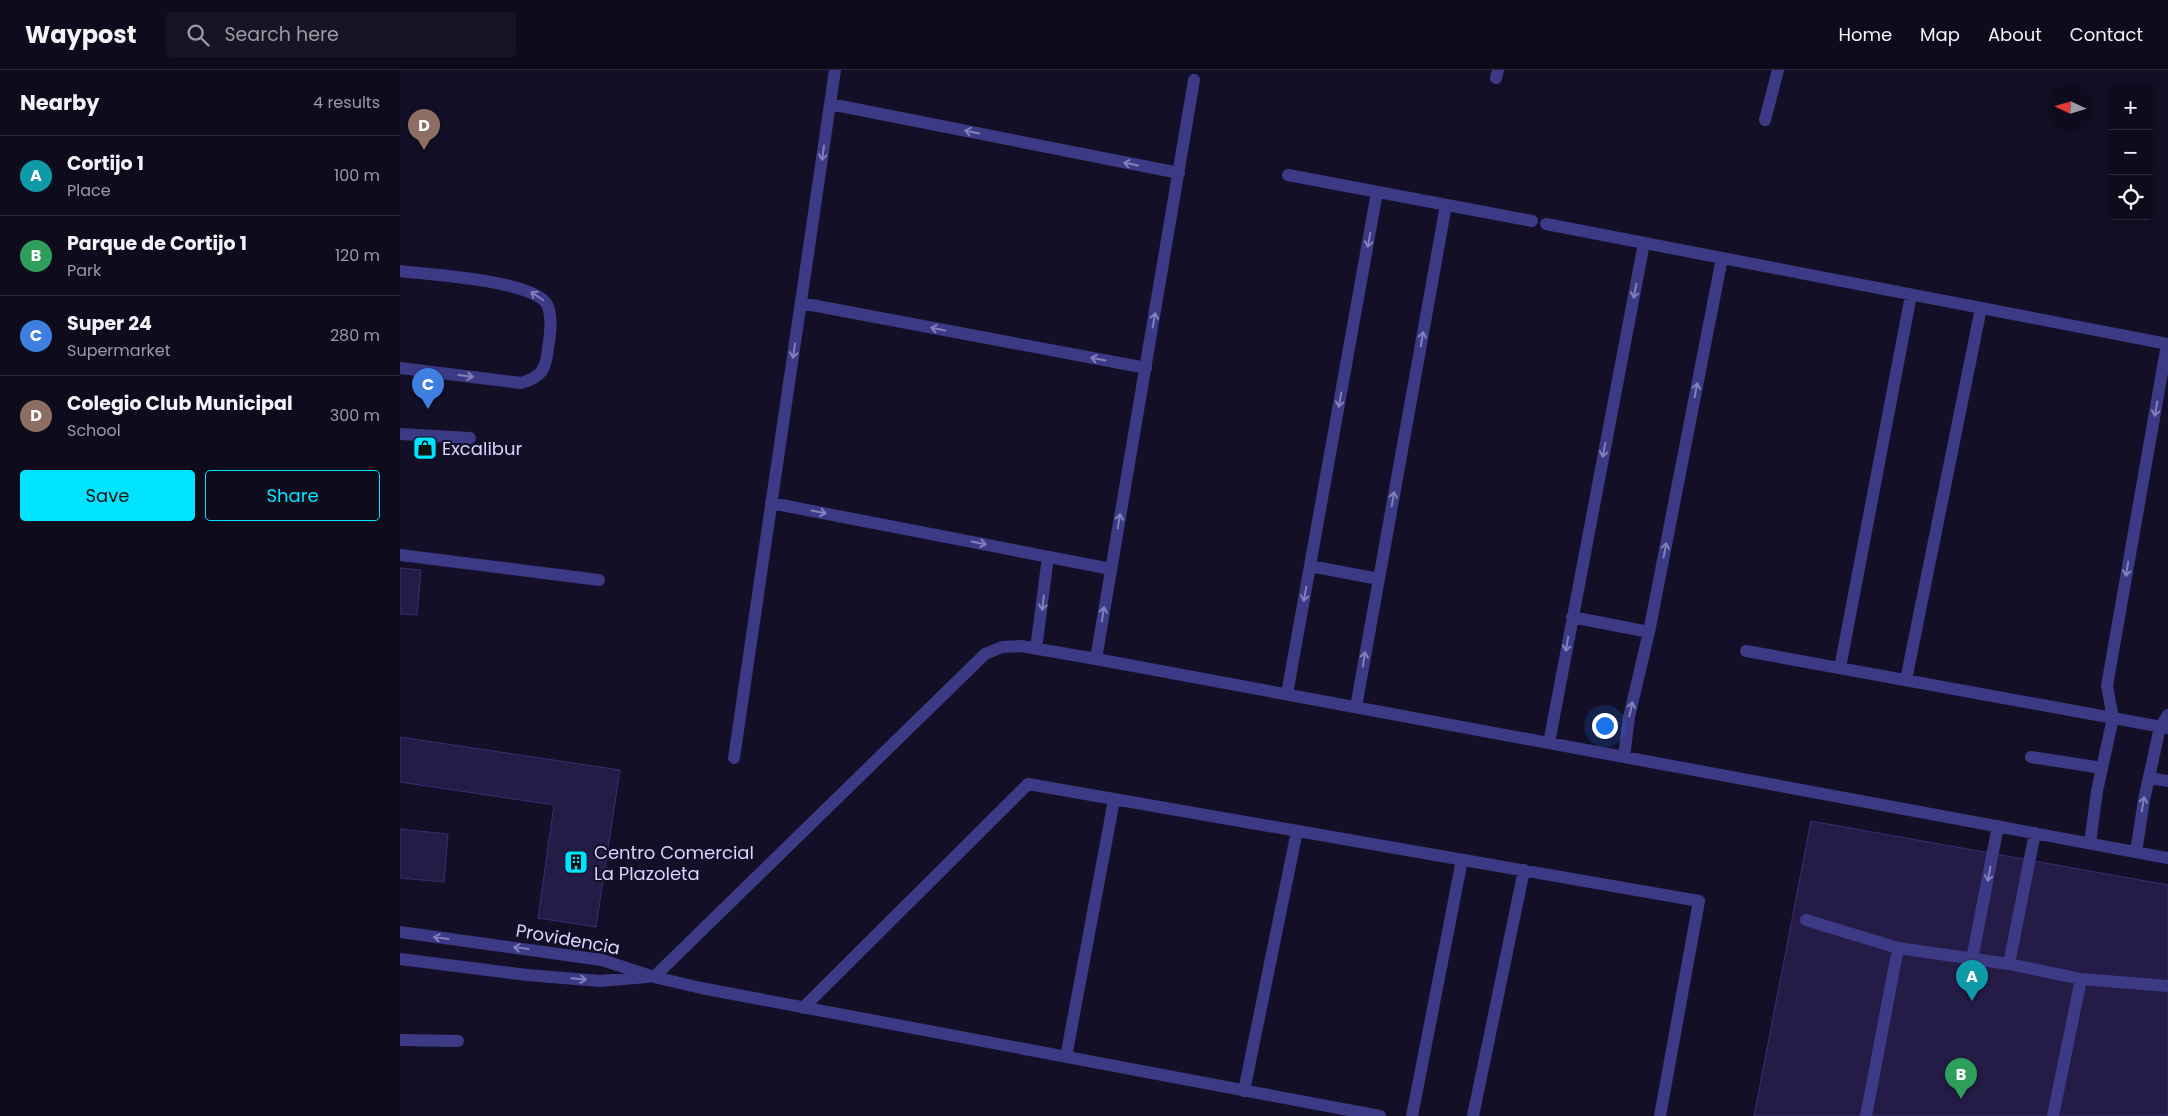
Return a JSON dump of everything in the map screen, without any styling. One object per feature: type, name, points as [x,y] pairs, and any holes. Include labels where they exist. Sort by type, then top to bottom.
[{"type":"street","points":[[734,758],[835,70]]},
{"type":"street","points":[[1765,120],[1778,70]]},
{"type":"street","points":[[1096,659],[1194,80]]},
{"type":"street","points":[[830,104],[1179,173]]},
{"type":"street","points":[[1288,175],[1532,221]]},
{"type":"street","points":[[1287,694],[1377,192]]},
{"type":"street","points":[[1356,707],[1446,205]]},
{"type":"street","points":[[1546,224],[2168,344],[2106,686],[2113,718],[2102,768],[2090,843]]},
{"type":"street","points":[[1549,742],[1644,243]]},
{"type":"street","points":[[1624,757],[1629,717],[1648,632],[1722,258]]},
{"type":"street","points":[[400,271],[515,286],[536,294],[547,304],[551,327],[547,359],[541,374],[533,380],[521,383],[400,368]]},
{"type":"street","points":[[1840,668],[1911,295]]},
{"type":"street","points":[[801,303],[1146,368]]},
{"type":"street","points":[[1906,680],[1981,308]]},
{"type":"street","points":[[400,434],[470,438]]},
{"type":"street","points":[[771,503],[1111,569]]},
{"type":"street","points":[[400,555],[599,580]]},
{"type":"street","points":[[1036,649],[1048,557]]},
{"type":"street","points":[[1310,566],[1379,579]]},
{"type":"street","points":[[1572,617],[1648,632]]},
{"type":"street","points":[[654,976],[985,654],[1002,647],[1020,646],[1096,659],[2168,858]]},
{"type":"street","points":[[1746,651],[2164,727]]},
{"type":"street","points":[[2136,852],[2149,778],[2168,714]]},
{"type":"street","points":[[2030,757],[2102,768]]},
{"type":"street","points":[[2149,778],[2168,781]]},
{"type":"street","points":[[803,1008],[1028,784],[1699,901],[1660,1116]]},
{"type":"street","points":[[1066,1057],[1114,800]]},
{"type":"street","points":[[1972,959],[1998,826]]},
{"type":"street","points":[[1244,1091],[1297,831]]},
{"type":"street","points":[[2009,964],[2035,833]]},
{"type":"street","points":[[1412,1116],[1462,860]]},
{"type":"street","points":[[1473,1116],[1524,870]]},
{"type":"street","points":[[1806,920],[1898,948],[2009,964],[2081,979],[2168,986]]},
{"type":"street","name":"Providencia","points":[[400,932],[602,960],[654,976]]},
{"type":"street","points":[[1866,1116],[1898,948]]},
{"type":"street","name":"Providencia","points":[[400,959],[527,975],[600,981],[654,976]]},
{"type":"street","points":[[654,976],[803,1008],[1380,1116]]},
{"type":"street","points":[[2053,1116],[2081,979]]},
{"type":"street","points":[[400,1040],[458,1041]]},
{"type":"building","points":[[400,568],[421,570],[417,615],[400,614]]},
{"type":"building","name":"Centro Comercial La Plazoleta","points":[[400,737],[620,770],[596,927],[538,918],[554,805],[400,782]]},
{"type":"building","points":[[1811,821],[2168,885],[2168,1116],[1754,1116]]},
{"type":"building","points":[[400,829],[448,834],[444,882],[400,878]]},
{"type":"place","name":"Colegio Club Municipal","points":[[424,150]]},
{"type":"place","name":"Super 24","points":[[428,409]]},
{"type":"place","name":"Excalibur","points":[[425,448]]},
{"type":"place","name":"Centro Comercial La Plazoleta","points":[[576,862]]},
{"type":"place","name":"Cortijo 1","points":[[1972,1001]]},
{"type":"place","name":"Parque de Cortijo 1","points":[[1961,1099]]}]
